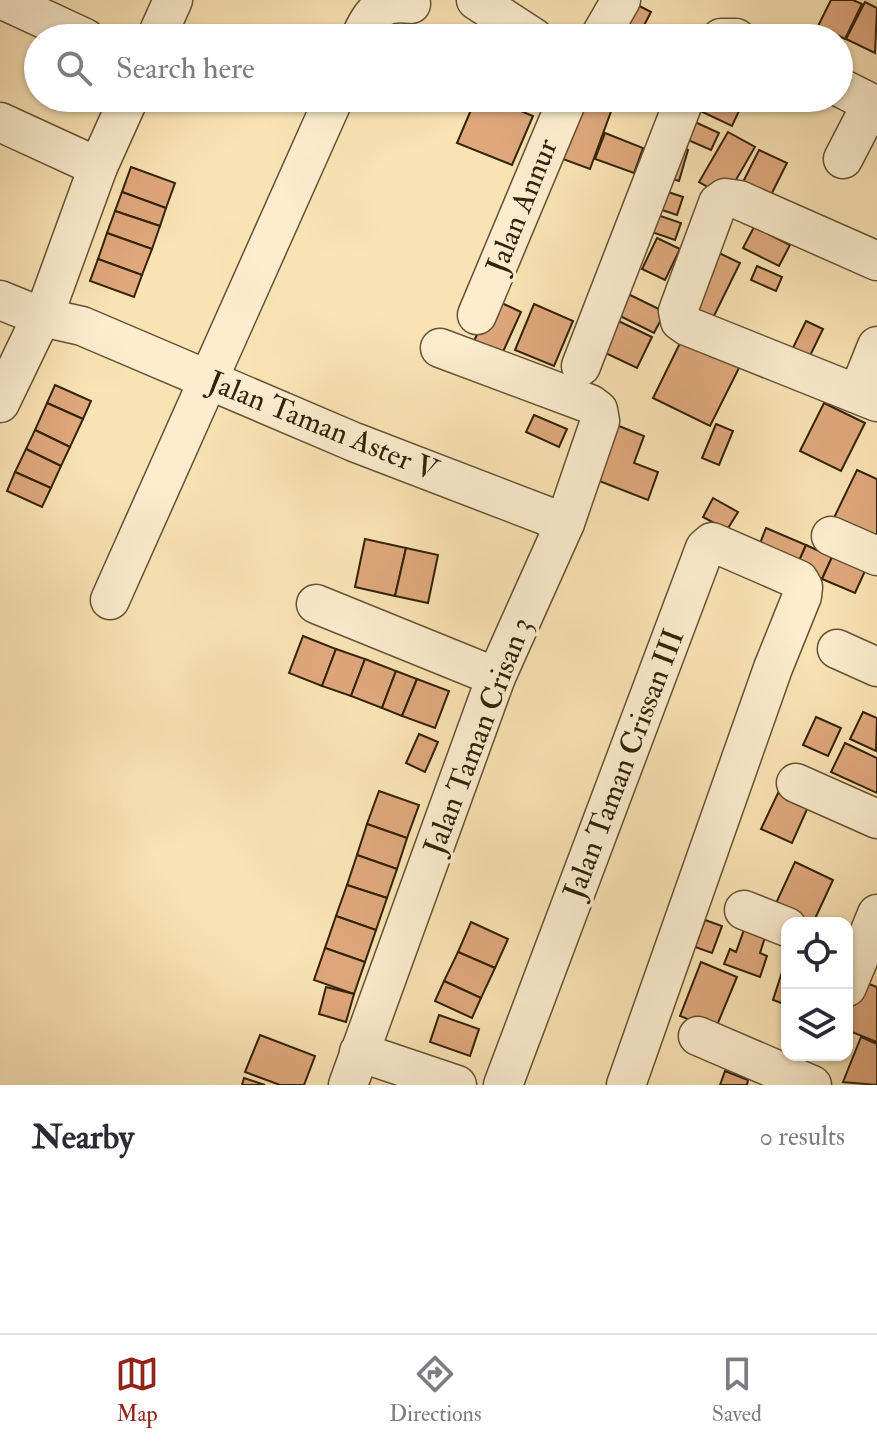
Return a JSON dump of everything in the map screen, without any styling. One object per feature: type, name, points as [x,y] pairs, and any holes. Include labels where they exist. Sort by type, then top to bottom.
[{"type":"street","points":[[3,0],[55,24]]},
{"type":"street","points":[[162,24],[173,0]]},
{"type":"street","points":[[476,0],[513,24]]},
{"type":"street","points":[[607,24],[621,0]]},
{"type":"street","points":[[367,24],[373,11],[380,6],[411,4]]},
{"type":"street","points":[[843,159],[863,99]]},
{"type":"street","points":[[0,403],[46,308],[98,167],[123,112]]},
{"type":"street","points":[[110,600],[328,112]]},
{"type":"street","name":"Jalan Annur","points":[[477,315],[562,112]]},
{"type":"street","points":[[581,366],[672,112]]},
{"type":"street","points":[[0,122],[98,167]]},
{"type":"street","points":[[877,261],[739,200],[725,198],[718,203],[678,311],[680,321],[687,326],[867,398],[877,346]]},
{"type":"street","name":"Jalan Taman Aster V","points":[[0,275],[46,308],[82,326],[354,442],[565,523]]},
{"type":"street","name":"Jalan Taman Aster V","points":[[0,300],[46,308]]},
{"type":"street","name":"Jalan Taman Crisan 3","points":[[354,1069],[496,677],[565,523],[600,421],[598,410],[590,404],[440,348]]},
{"type":"street","points":[[831,536],[877,556]]},
{"type":"street","name":"Jalan Taman Crissan III","points":[[503,1085],[705,548],[712,542],[799,580],[803,587],[626,1085]]},
{"type":"street","points":[[316,604],[496,677]]},
{"type":"street","points":[[837,649],[877,667]]},
{"type":"street","points":[[796,783],[877,819]]},
{"type":"street","points":[[744,910],[781,925]]},
{"type":"street","points":[[858,965],[877,914]]},
{"type":"street","points":[[698,1036],[809,1077]]},
{"type":"street","points":[[354,1069],[457,1085]]},
{"type":"building","points":[[628,0],[651,12],[645,24],[613,23]]},
{"type":"building","points":[[831,0],[853,0],[862,4],[852,24],[819,24]]},
{"type":"building","points":[[865,2],[877,8],[875,53],[853,42],[853,25]]},
{"type":"building","points":[[470,112],[523,112],[533,116],[512,165],[457,143]]},
{"type":"building","points":[[568,112],[611,112],[590,169],[552,155]]},
{"type":"building","points":[[702,112],[738,112],[732,126]]},
{"type":"building","points":[[682,116],[719,133],[711,150],[674,134]]},
{"type":"building","points":[[728,132],[755,147],[726,197],[699,182]]},
{"type":"building","points":[[605,133],[643,148],[634,173],[595,159]]},
{"type":"building","points":[[669,144],[688,150],[679,181],[660,175]]},
{"type":"building","points":[[759,150],[787,163],[766,205],[738,192]]},
{"type":"building","points":[[131,167],[175,183],[166,208],[122,192]]},
{"type":"building","points":[[653,187],[683,197],[677,215],[647,205]]},
{"type":"building","points":[[122,192],[166,208],[160,226],[115,211]]},
{"type":"building","points":[[643,210],[681,223],[675,240],[637,227]]},
{"type":"building","points":[[115,211],[160,226],[152,249],[107,233]]},
{"type":"building","points":[[754,227],[790,245],[779,266],[743,248]]},
{"type":"building","points":[[107,233],[152,249],[142,275],[98,259]]},
{"type":"building","points":[[657,238],[680,249],[665,280],[642,269]]},
{"type":"building","points":[[719,253],[740,263],[710,324],[689,314]]},
{"type":"building","points":[[98,259],[142,275],[134,297],[90,281]]},
{"type":"building","points":[[757,266],[782,277],[776,291],[751,280]]},
{"type":"building","points":[[624,292],[665,312],[654,333],[614,313]]},
{"type":"building","points":[[493,299],[521,312],[502,354],[474,341]]},
{"type":"building","points":[[534,304],[573,321],[554,366],[515,350]]},
{"type":"building","points":[[610,317],[652,337],[637,368],[595,348]]},
{"type":"building","points":[[806,321],[823,329],[804,368],[787,360]]},
{"type":"building","points":[[682,339],[740,366],[710,426],[653,398]]},
{"type":"building","points":[[55,385],[91,401],[83,419],[47,403]]},
{"type":"building","points":[[47,403],[83,419],[70,447],[35,430]]},
{"type":"building","points":[[824,403],[865,423],[841,471],[800,451]]},
{"type":"building","points":[[534,415],[567,429],[559,447],[526,432]]},
{"type":"building","points":[[614,424],[644,436],[634,463],[658,472],[648,500],[594,479]]},
{"type":"building","points":[[716,424],[733,431],[719,465],[702,458]]},
{"type":"building","points":[[35,430],[70,447],[61,466],[26,449]]},
{"type":"building","points":[[26,449],[61,466],[51,488],[15,472]]},
{"type":"building","points":[[857,470],[877,479],[877,549],[830,526]]},
{"type":"building","points":[[15,472],[51,488],[42,507],[7,491]]},
{"type":"building","points":[[713,498],[738,512],[727,530],[703,517]]},
{"type":"building","points":[[766,528],[806,545],[796,568],[757,551]]},
{"type":"building","points":[[365,539],[406,548],[395,596],[355,587]]},
{"type":"building","points":[[806,545],[832,557],[822,579],[796,568]]},
{"type":"building","points":[[406,548],[438,555],[428,603],[395,596]]},
{"type":"building","points":[[832,557],[865,571],[855,593],[822,579]]},
{"type":"building","points":[[303,636],[336,649],[322,686],[289,673]]},
{"type":"building","points":[[336,649],[365,659],[351,696],[322,686]]},
{"type":"building","points":[[365,659],[396,671],[382,708],[351,696]]},
{"type":"building","points":[[396,671],[417,679],[402,716],[382,708]]},
{"type":"building","points":[[417,679],[449,691],[435,728],[402,716]]},
{"type":"building","points":[[863,712],[877,718],[876,751],[850,739]]},
{"type":"building","points":[[816,717],[841,728],[828,756],[803,745]]},
{"type":"building","points":[[419,734],[438,742],[425,772],[406,763]]},
{"type":"building","points":[[845,743],[877,758],[877,793],[831,772]]},
{"type":"building","points":[[379,791],[419,805],[407,838],[367,824]]},
{"type":"building","points":[[778,793],[808,807],[792,843],[761,829]]},
{"type":"building","points":[[367,824],[407,838],[397,869],[357,855]]},
{"type":"building","points":[[357,855],[397,869],[387,898],[347,885]]},
{"type":"building","points":[[795,862],[833,880],[816,917],[781,919],[771,914]]},
{"type":"building","points":[[347,885],[387,898],[376,930],[336,916]]},
{"type":"building","points":[[336,916],[376,930],[365,962],[325,948]]},
{"type":"building","points":[[705,920],[722,926],[712,953],[695,947]]},
{"type":"building","points":[[471,922],[508,939],[495,968],[458,952]]},
{"type":"building","points":[[746,924],[767,931],[760,953],[767,956],[760,977],[724,964],[730,949],[736,952]]},
{"type":"building","points":[[325,948],[365,962],[354,994],[314,980]]},
{"type":"building","points":[[458,952],[495,968],[481,998],[444,981]]},
{"type":"building","points":[[701,962],[737,977],[715,1030],[680,1016]]},
{"type":"building","points":[[781,975],[781,1003],[773,1000]]},
{"type":"building","points":[[444,981],[481,998],[472,1018],[435,1001]]},
{"type":"building","points":[[861,981],[877,987],[877,1042],[853,1032],[853,1001]]},
{"type":"building","points":[[326,987],[354,994],[346,1022],[319,1014]]},
{"type":"building","points":[[439,1015],[479,1029],[470,1056],[430,1042]]},
{"type":"building","points":[[260,1035],[315,1056],[304,1085],[280,1085],[245,1072]]},
{"type":"building","points":[[861,1037],[877,1044],[877,1085],[843,1082]]},
{"type":"building","points":[[725,1071],[748,1080],[747,1085],[720,1085]]},
{"type":"building","points":[[244,1078],[265,1085],[242,1085]]}]
